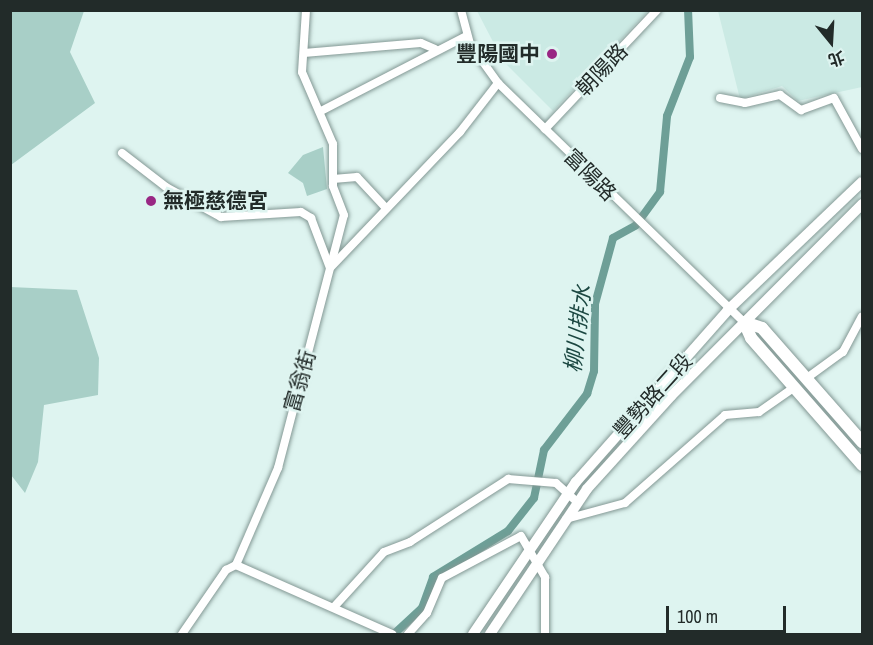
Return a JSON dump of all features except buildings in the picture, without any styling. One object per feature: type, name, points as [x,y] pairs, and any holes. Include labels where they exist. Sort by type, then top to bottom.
[{"type":"highway","points":[[744,322],[762,328],[862,442]]},
{"type":"highway","points":[[744,322],[751,338],[862,465]]},
{"type":"main road","name":"豐勢路二段","points":[[473,634],[568,493],[728,310],[862,182]]},
{"type":"main road","name":"豐勢路二段","points":[[490,634],[537,559],[577,502],[744,322],[862,204]]},
{"type":"street","points":[[306,10],[302,72],[321,111],[333,144],[333,179],[344,215],[330,268]]},
{"type":"street","name":"富陽路","points":[[461,10],[466,36],[498,83],[728,310],[744,322]]},
{"type":"street","name":"朝陽路","points":[[545,129],[657,10]]},
{"type":"street","points":[[321,111],[435,49],[466,36]]},
{"type":"street","points":[[304,53],[421,44],[435,49]]},
{"type":"street","name":"富翁街","points":[[236,565],[278,468],[330,268],[385,207],[460,132],[498,83]]},
{"type":"street","points":[[720,98],[744,103],[780,95],[801,110],[834,98],[862,149]]},
{"type":"street","points":[[122,153],[166,187],[221,217],[301,212],[311,218],[330,268]]},
{"type":"street","points":[[333,179],[357,177],[385,207]]},
{"type":"street","points":[[811,375],[846,348],[862,317]]},
{"type":"street","points":[[565,519],[625,503],[690,442],[725,415],[759,412],[791,390]]},
{"type":"street","points":[[334,607],[384,552],[410,542],[508,479],[538,481],[568,493],[577,502]]},
{"type":"street","points":[[408,634],[427,613],[442,578],[521,536],[537,559],[545,577],[545,634]]},
{"type":"street","points":[[182,634],[226,570],[236,565],[389,633]]},
{"type":"shaded area","points":[[11,10],[84,11],[70,52],[95,103],[11,165]]},
{"type":"shaded area","name":"豐陽國中","points":[[477,11],[648,11],[553,111],[503,61]]},
{"type":"shaded area","points":[[718,11],[862,11],[862,87],[798,101],[782,86],[740,99]]},
{"type":"shaded area","points":[[323,147],[327,189],[307,196],[303,183],[288,173],[303,155]]},
{"type":"shaded area","points":[[10,287],[77,290],[99,358],[98,395],[44,405],[38,462],[25,493],[11,475]]},
{"type":"waterway","name":"柳川排水","points":[[394,634],[422,608],[433,577],[508,531],[534,498],[544,450],[587,394],[594,371],[595,304],[613,238],[636,225],[660,192],[667,116],[690,57],[688,10]]},
{"type":"place","name":"豐陽國中","points":[[552,54]]},
{"type":"place","name":"無極慈德宮","points":[[151,201]]}]
